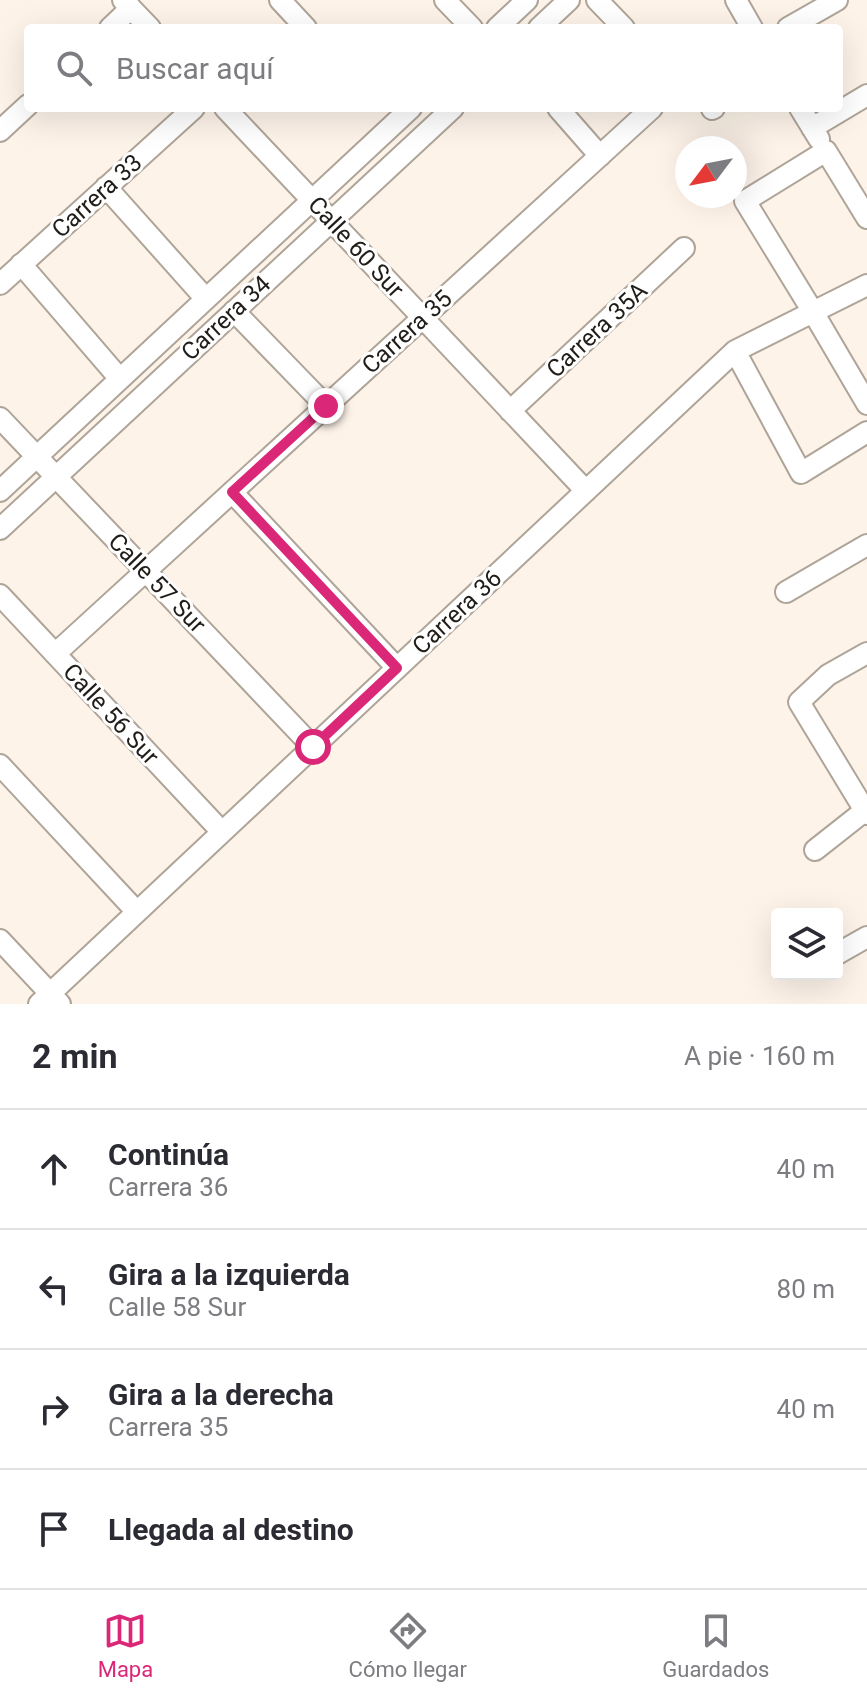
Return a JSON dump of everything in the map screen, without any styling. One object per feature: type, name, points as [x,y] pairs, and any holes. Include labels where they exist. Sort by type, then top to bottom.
[{"type":"street","points":[[445,0],[468,24]]},
{"type":"street","points":[[501,24],[527,0]]},
{"type":"street","points":[[543,24],[569,0]]},
{"type":"street","points":[[597,0],[620,24]]},
{"type":"street","points":[[736,0],[750,24]]},
{"type":"street","points":[[795,24],[837,0]]},
{"type":"street","points":[[113,24],[127,4],[146,24]]},
{"type":"street","points":[[843,109],[867,95]]},
{"type":"street","points":[[0,131],[24,109]]},
{"type":"street","name":"Carrera 33","points":[[0,284],[190,112]]},
{"type":"street","name":"Calle 60 Sur","points":[[229,112],[586,491]]},
{"type":"street","name":"Carrera 34","points":[[0,529],[449,112]]},
{"type":"street","points":[[562,112],[600,156]]},
{"type":"street","name":"Carrera 35","points":[[55,654],[648,112]]},
{"type":"street","points":[[802,112],[866,213]]},
{"type":"street","points":[[812,128],[839,112]]},
{"type":"street","points":[[388,115],[415,144]]},
{"type":"street","name":"Carrera 34","points":[[0,491],[312,200],[388,115]]},
{"type":"street","points":[[826,151],[745,201],[867,404]]},
{"type":"street","points":[[106,187],[206,299]]},
{"type":"street","name":"Carrera 35A","points":[[510,411],[684,248]]},
{"type":"street","points":[[21,264],[120,379]]},
{"type":"street","name":"Carrera 36","points":[[50,1001],[137,912],[735,351],[867,285]]},
{"type":"street","points":[[234,311],[326,406]]},
{"type":"street","points":[[735,351],[801,473],[867,432]]},
{"type":"street","name":"Calle 57 Sur","points":[[0,418],[313,747]]},
{"type":"street","points":[[232,492],[397,668]]},
{"type":"street","points":[[786,592],[867,545]]},
{"type":"street","name":"Calle 56 Sur","points":[[0,595],[222,832]]},
{"type":"street","points":[[815,850],[866,811],[799,702],[828,675],[867,653]]},
{"type":"street","points":[[0,765],[137,912]]},
{"type":"street","points":[[843,951],[867,937]]},
{"type":"street","points":[[0,940],[50,1001]]},
{"type":"route","points":[[313,747],[397,668],[232,492],[326,406]]}]
